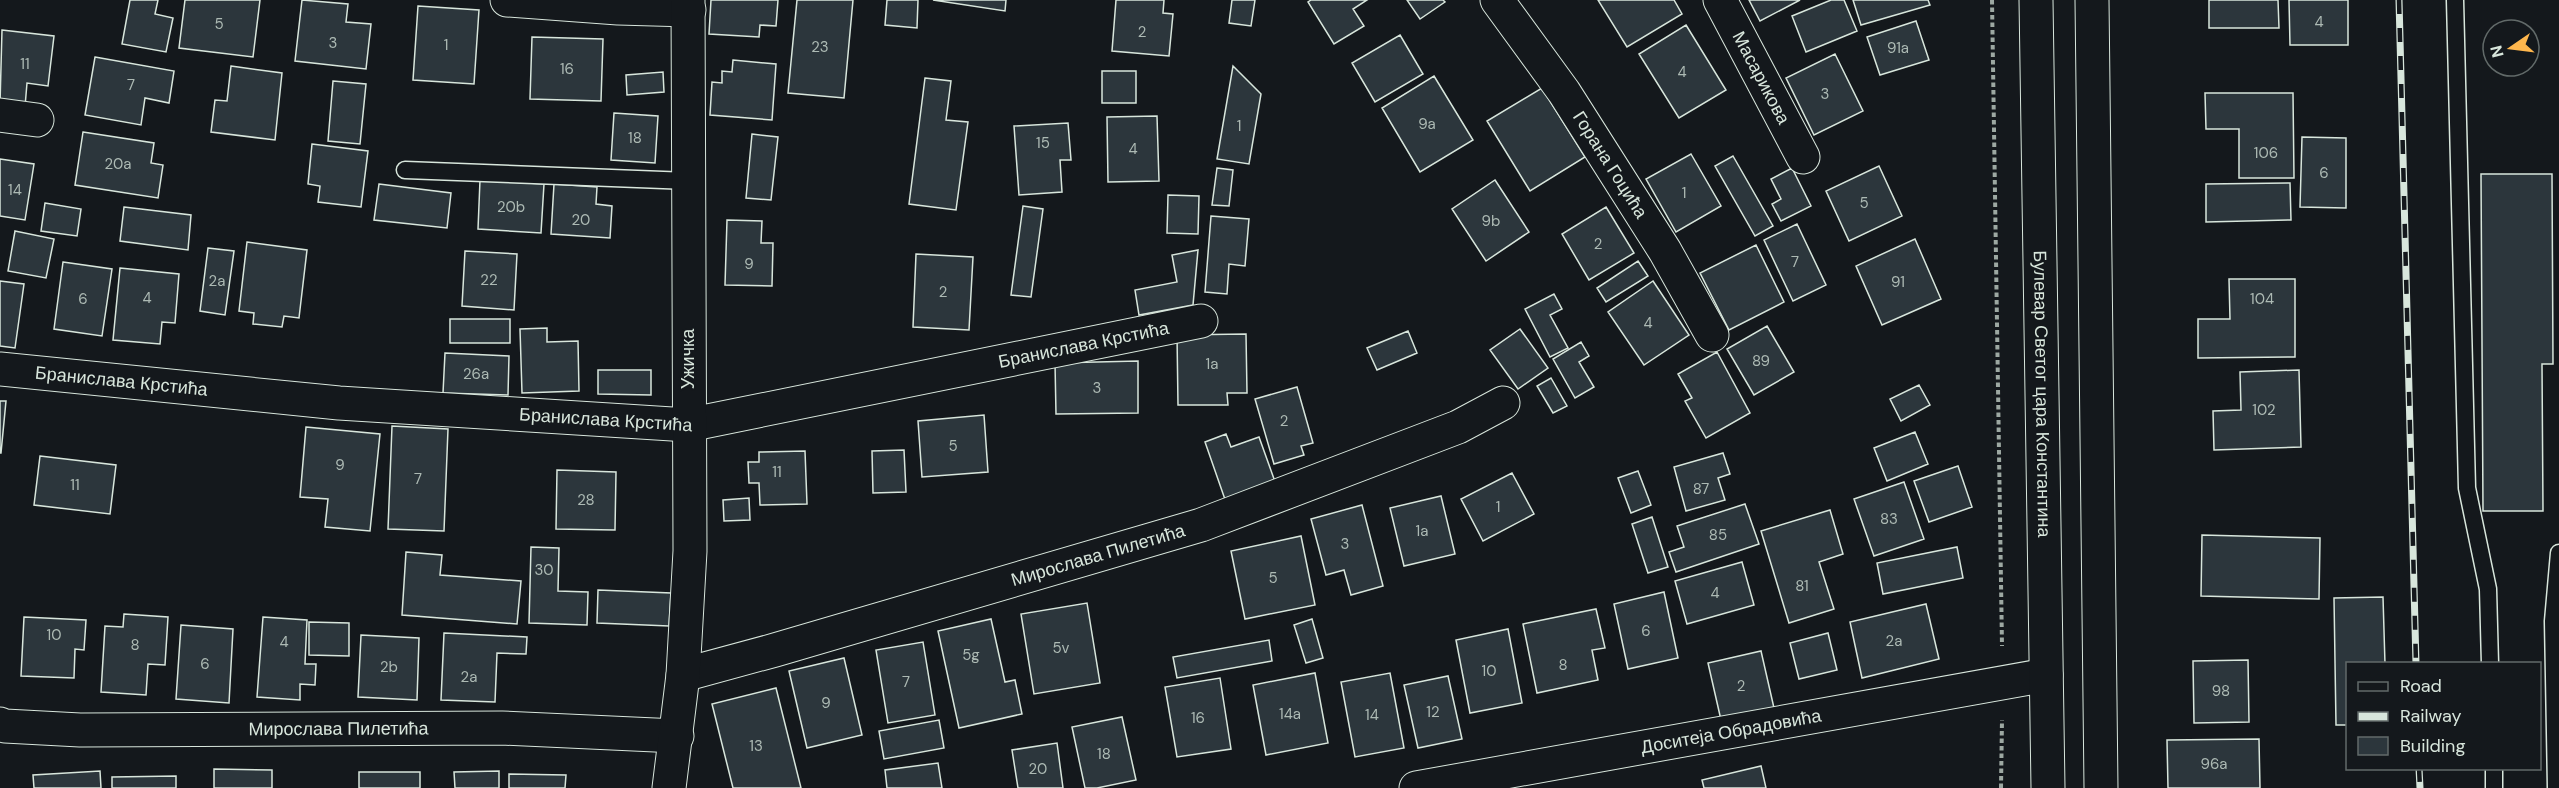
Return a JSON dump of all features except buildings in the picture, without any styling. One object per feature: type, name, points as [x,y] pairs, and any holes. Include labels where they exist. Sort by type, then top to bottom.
[{"type":"street","points":[[507,0],[618,8],[688,5]]},
{"type":"street","name":"Горана Гоцића","points":[[1497,0],[1564,93],[1665,251],[1712,335]]},
{"type":"street","name":"Масарикова","points":[[1720,0],[1803,158]]},
{"type":"street","name":"Булевар Светог цара Константина","points":[[2036,0],[2048,788]]},
{"type":"street","points":[[2092,0],[2101,788]]},
{"type":"street","name":"Ужичка","points":[[669,788],[683,675],[690,551],[688,5]]},
{"type":"street","points":[[0,115],[37,120]]},
{"type":"street","name":"Бранислава Крстића","points":[[0,369],[339,403],[688,424],[1201,321]]},
{"type":"street","name":"Мирослава Пилетића","points":[[683,675],[1202,525],[1458,427],[1503,403]]},
{"type":"street","name":"Доситеја Обрадовића","points":[[1416,788],[2046,675]]},
{"type":"street","name":"Мирослава Пилетића","points":[[0,724],[80,730],[502,728],[677,736]]},
{"type":"lane","points":[[2455,0],[2467,488],[2488,589],[2490,662]]},
{"type":"lane","points":[[405,170],[688,181]]},
{"type":"lane","points":[[2556,788],[2556,621],[2559,553]]},
{"type":"lane","points":[[2494,770],[2494,788]]},
{"type":"path","points":[[1992,0],[2002,683],[2001,788]]},
{"type":"railway","points":[[2399,0],[2416,662]]},
{"type":"railway","points":[[2419,770],[2420,788]]}]
